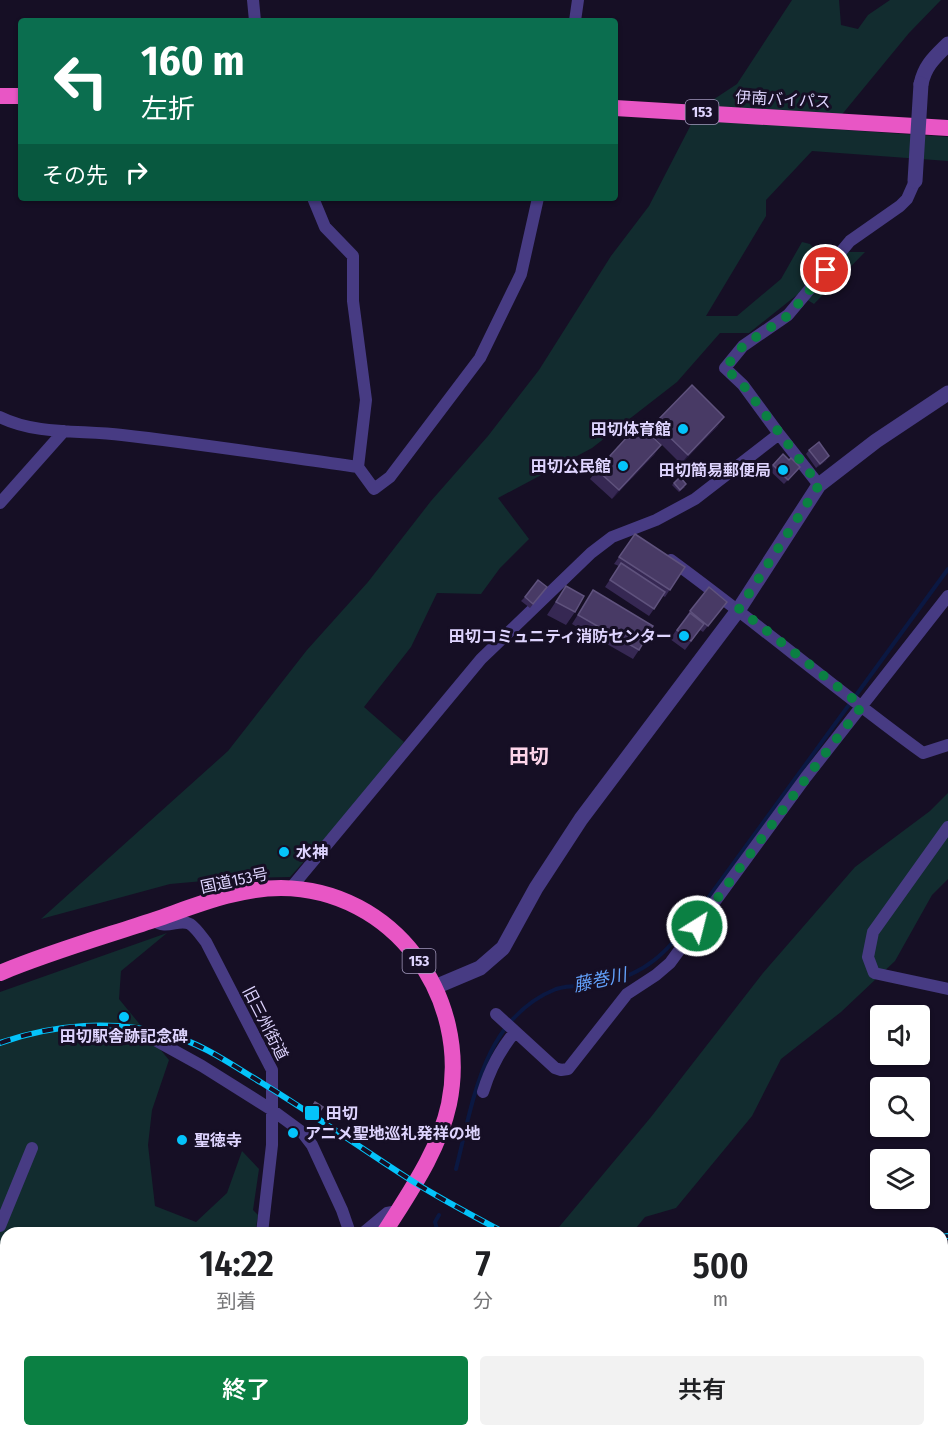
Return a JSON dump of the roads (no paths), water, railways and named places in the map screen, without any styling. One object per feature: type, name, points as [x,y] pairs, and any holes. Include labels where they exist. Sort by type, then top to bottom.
[{"type":"highway","points":[[0,96],[18,96]]},
{"type":"highway","name":"伊南バイパス","points":[[618,108],[948,128]]},
{"type":"highway","name":"国道153号","points":[[0,973],[225,897],[265,889],[291,889],[316,893],[346,901],[379,919],[411,951],[435,987],[446,1014],[453,1062],[448,1106],[440,1134],[388,1227]]},
{"type":"street","points":[[253,0],[255,18]]},
{"type":"street","points":[[575,18],[578,0]]},
{"type":"street","points":[[819,485],[743,385],[725,368],[743,346],[789,315],[850,241],[907,199],[915,182],[923,73],[928,63],[948,44]]},
{"type":"street","points":[[314,201],[325,227],[353,256],[353,302],[366,400],[358,467],[374,489],[390,477],[480,358],[521,274],[537,201]]},
{"type":"street","points":[[435,987],[480,968],[503,948],[536,888],[581,819],[739,609],[819,485],[876,441],[948,393]]},
{"type":"street","points":[[0,417],[13,423],[64,431],[120,435],[358,467]]},
{"type":"street","points":[[0,503],[64,431]]},
{"type":"street","points":[[291,889],[481,659],[591,553],[612,537],[633,533],[695,499],[779,434]]},
{"type":"street","points":[[656,549],[739,609],[923,753],[948,745]]},
{"type":"street","points":[[499,1017],[555,1068],[561,1070],[568,1068],[627,994],[670,963],[807,777],[948,596]]},
{"type":"street","points":[[948,827],[873,932],[868,957],[874,973],[948,989]]},
{"type":"street","name":"旧三州街道","points":[[153,920],[162,925],[183,922],[190,924],[206,942],[272,1070],[272,1145],[263,1227]]},
{"type":"street","points":[[483,1092],[490,1070],[501,1048],[514,1031]]},
{"type":"street","points":[[143,1037],[165,1045],[272,1110],[302,1132],[312,1145],[348,1227]]},
{"type":"street","points":[[0,1226],[32,1148]]},
{"type":"street","points":[[370,1227],[387,1213],[398,1210]]},
{"type":"waterway","name":"藤巻川","points":[[456,1169],[476,1090],[485,1065],[497,1041],[512,1020],[531,1002],[556,989],[602,984],[634,973],[657,958],[677,938],[948,569]]},
{"type":"waterway","name":"藤巻川","points":[[436,1227],[435,1222],[439,1215]]},
{"type":"railway","points":[[0,1043],[41,1031],[106,1025],[149,1030],[182,1039],[228,1062],[418,1185],[494,1227]]},
{"type":"place","name":"田切体育館","points":[[683,429]]},
{"type":"place","name":"田切公民館","points":[[623,466]]},
{"type":"place","name":"田切簡易郵便局","points":[[783,470]]},
{"type":"place","name":"田切コミュニティ消防センター","points":[[684,636]]},
{"type":"place","name":"水神","points":[[284,852]]},
{"type":"place","name":"田切駅舎跡記念碑","points":[[124,1017]]},
{"type":"place","name":"田切","points":[[312,1113]]},
{"type":"place","name":"アニメ聖地巡礼発祥の地","points":[[293,1133]]},
{"type":"place","name":"聖徳寺","points":[[182,1140]]},
{"type":"district","name":"田切","points":[[529,756]]}]
